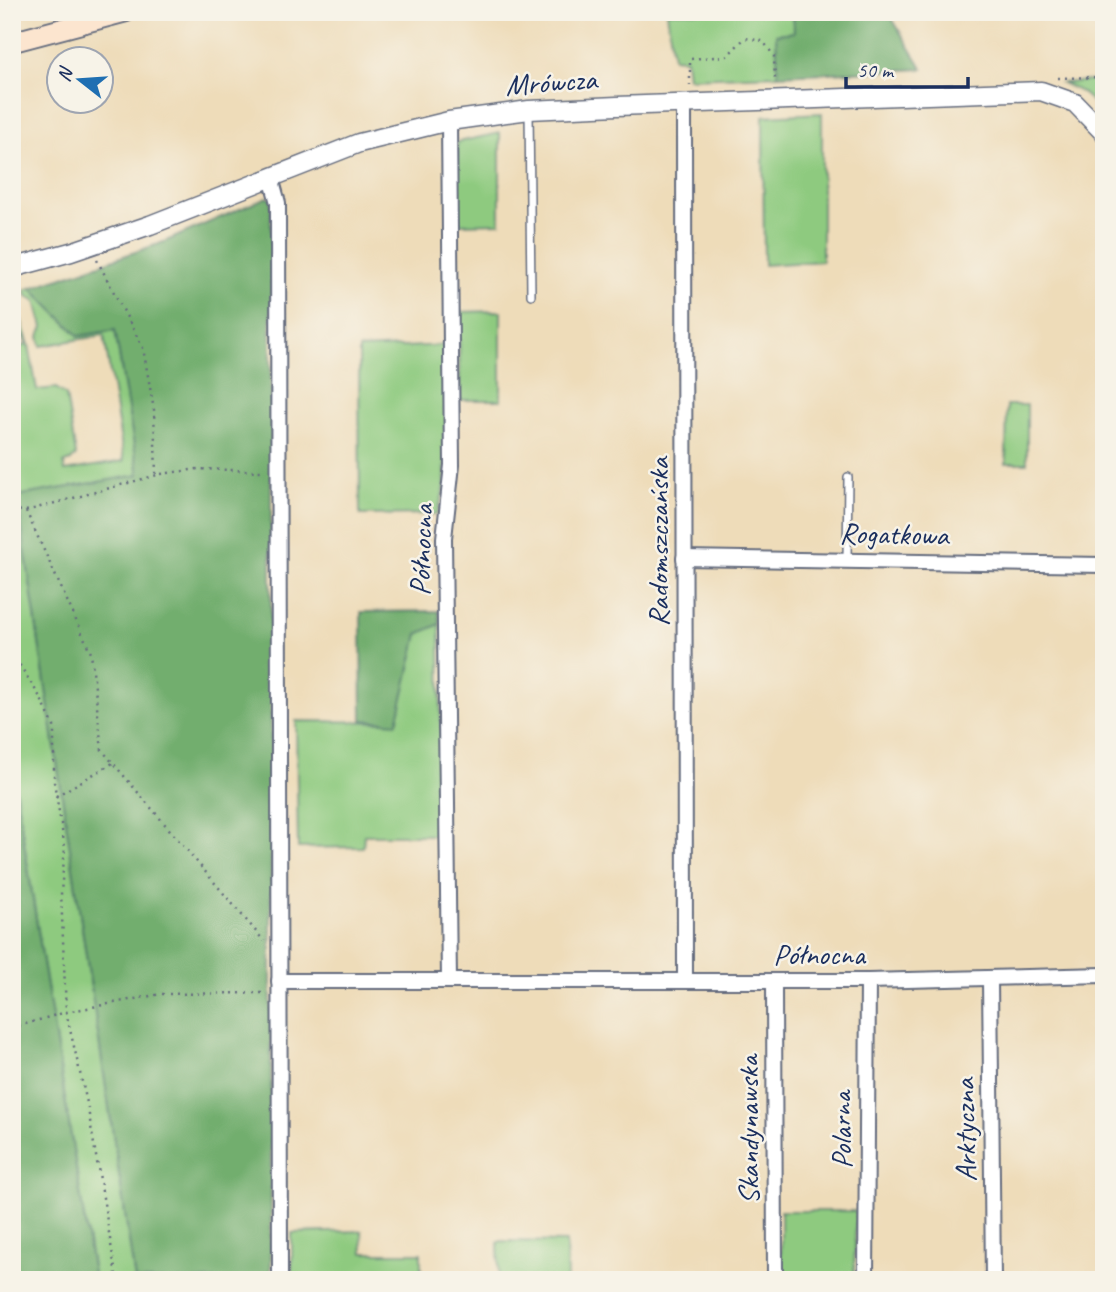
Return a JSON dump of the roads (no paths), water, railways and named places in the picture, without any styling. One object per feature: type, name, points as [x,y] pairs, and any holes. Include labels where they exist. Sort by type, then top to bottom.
[{"type":"main road","points":[[12,41],[125,12]]},
{"type":"street","name":"Mrówcza","points":[[12,268],[71,252],[150,225],[359,143],[449,121],[529,110],[1041,91],[1076,103],[1104,133]]},
{"type":"street","name":"Radomszczańska","points":[[684,104],[685,980]]},
{"type":"street","name":"Północna","points":[[449,121],[452,465],[444,548],[449,981]]},
{"type":"street","points":[[271,177],[278,203],[280,1280]]},
{"type":"street","name":"Rogatkowa","points":[[684,558],[1104,565]]},
{"type":"street","name":"Północna","points":[[279,981],[868,981],[1104,975]]},
{"type":"street","name":"Arktyczna","points":[[990,979],[993,1280]]},
{"type":"street","name":"Skandynawska","points":[[774,981],[775,1280]]},
{"type":"street","name":"Polarna","points":[[866,1280],[868,981]]},
{"type":"lane","points":[[529,110],[531,295]]},
{"type":"lane","points":[[847,560],[848,477]]}]
